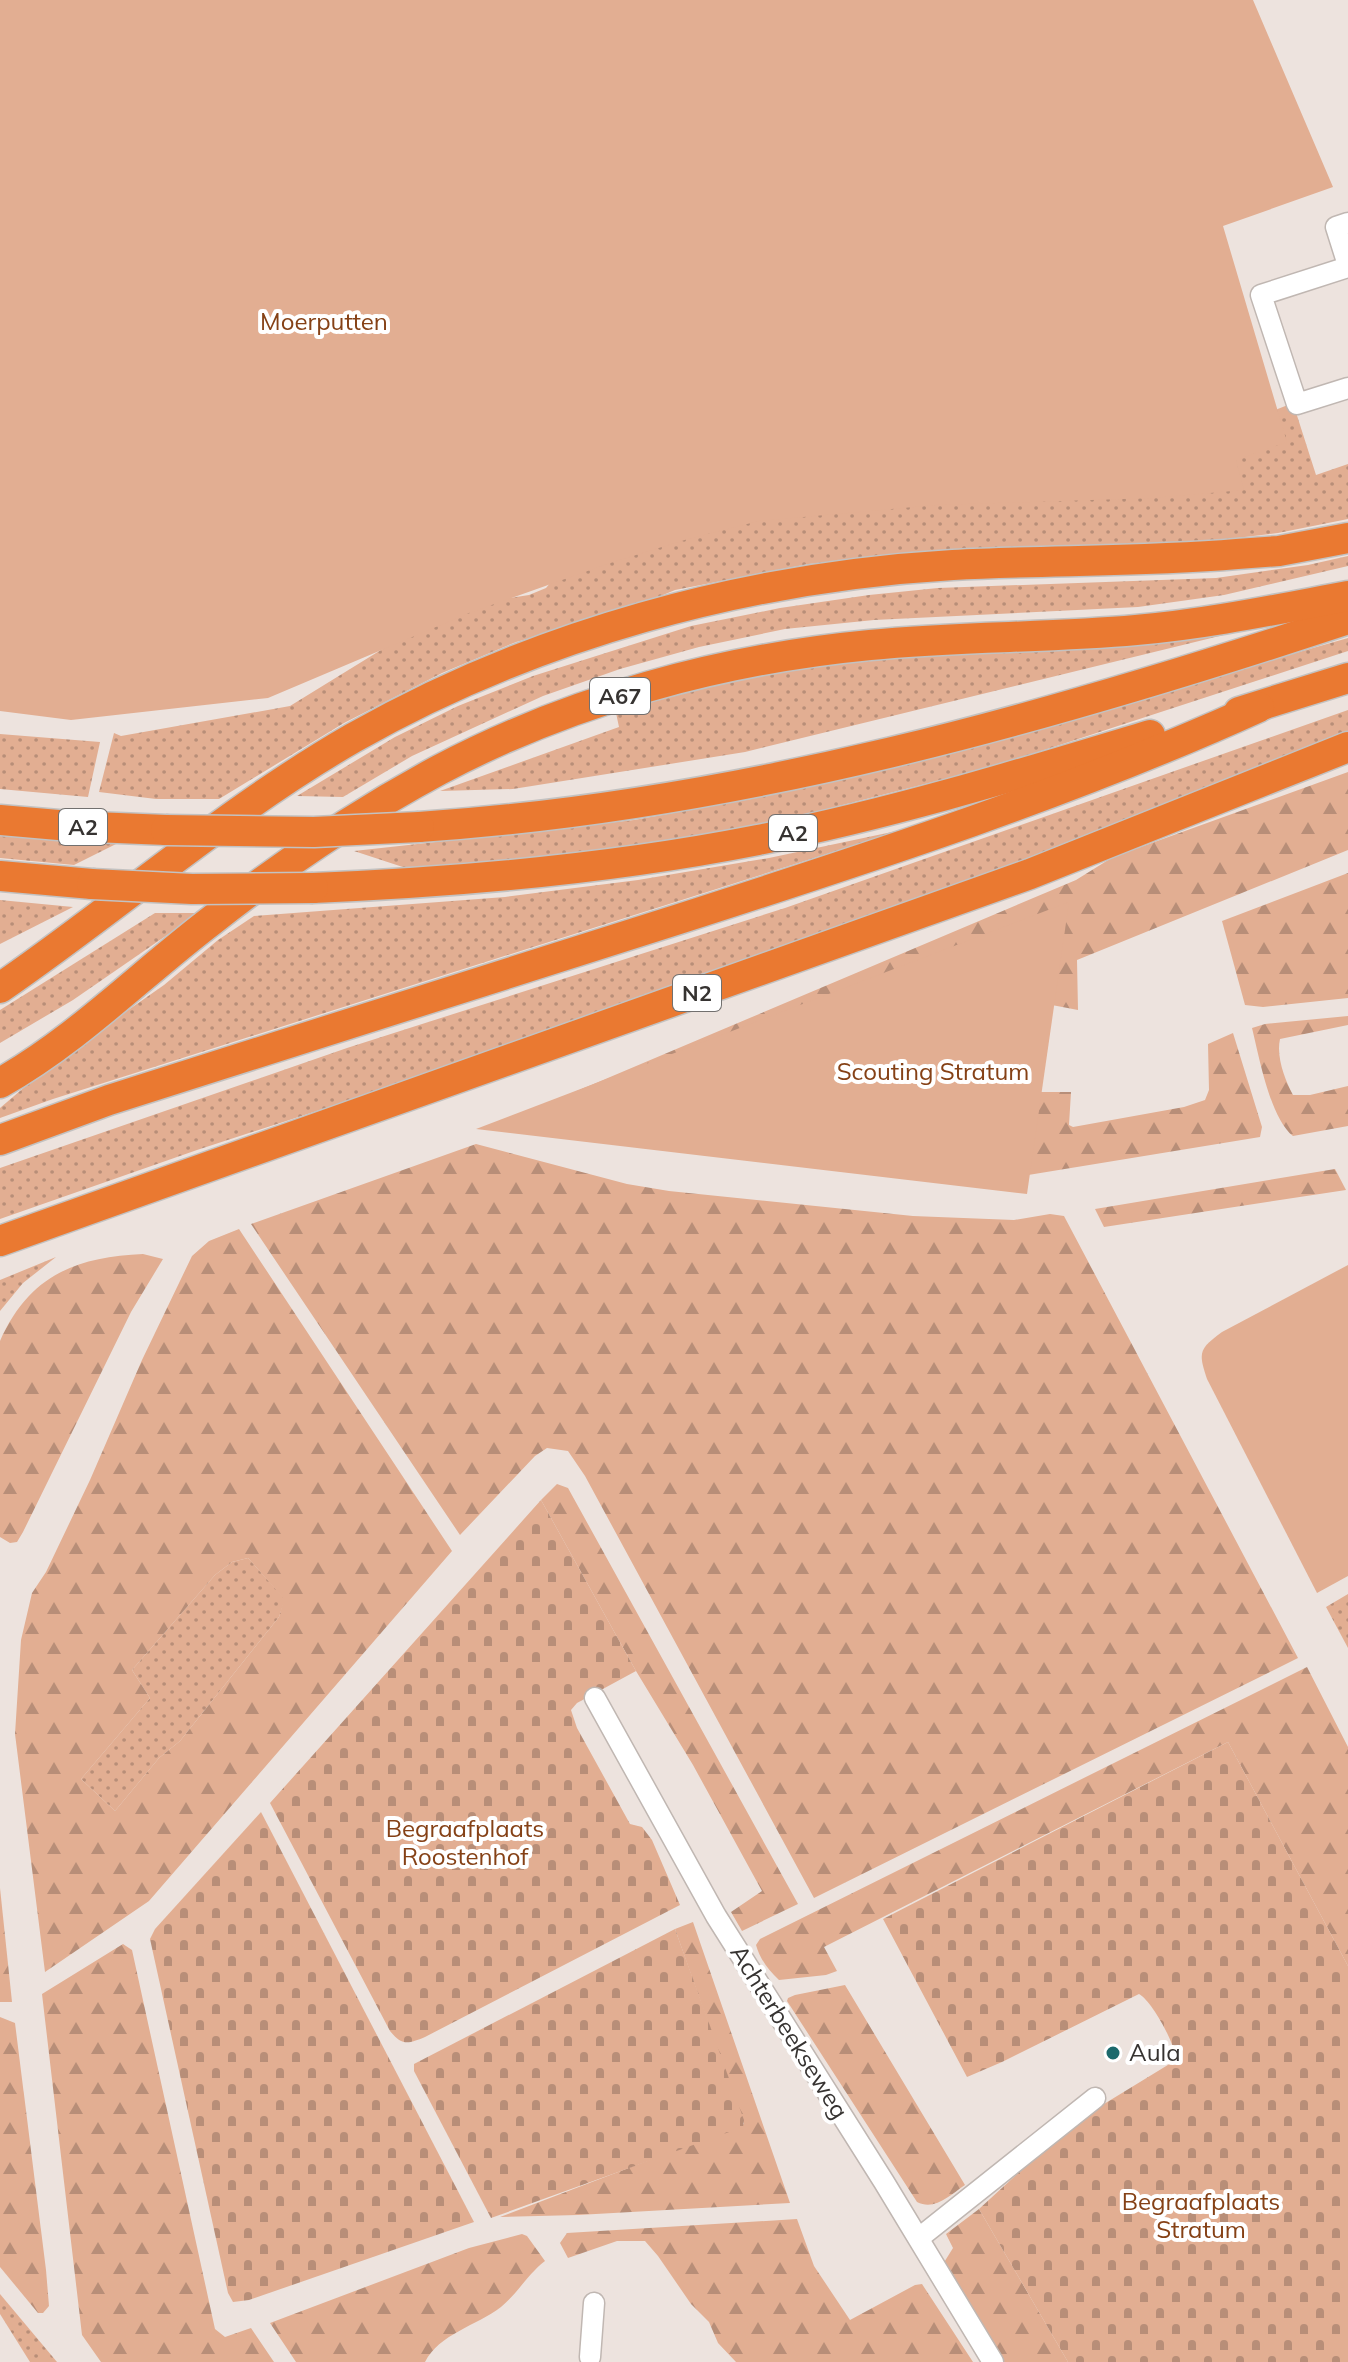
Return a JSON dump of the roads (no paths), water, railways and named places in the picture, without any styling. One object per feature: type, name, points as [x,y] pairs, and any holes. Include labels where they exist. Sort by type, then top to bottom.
[{"type":"highway","points":[[0,988],[251,803],[328,753],[448,690],[572,641],[663,613],[820,579],[952,565],[1279,551],[1348,538]]},
{"type":"highway","name":"A67","points":[[0,1083],[83,1027],[209,922],[292,860],[441,769],[494,743],[557,718],[625,694],[701,673],[781,656],[871,644],[1137,630],[1222,619],[1348,596]]},
{"type":"highway","name":"A2","points":[[0,820],[166,830],[314,832],[494,822],[592,810],[752,784],[849,763],[1100,697],[1348,619]]},
{"type":"highway","name":"A2","points":[[0,876],[192,889],[313,888],[505,878],[627,862],[760,840],[879,813],[995,782],[1152,734],[1259,707],[1348,678]]},
{"type":"highway","points":[[0,1140],[109,1100],[810,876],[1172,747],[1259,707]]},
{"type":"highway","name":"N2","points":[[0,1241],[1030,874],[1348,747]]},
{"type":"street","points":[[1348,223],[1336,227],[1348,266],[1261,295],[1297,404],[1348,388]]},
{"type":"street","name":"Achterbeekseweg","points":[[595,1698],[716,1916],[919,2238],[993,2362]]},
{"type":"street","points":[[919,2238],[1095,2098]]},
{"type":"street","points":[[591,2360],[594,2303]]},
{"type":"place","name":"Aula","points":[[1113,2053]]},
{"type":"park label","name":"Moerputten","points":[[324,322]]},
{"type":"park label","name":"Scouting Stratum","points":[[933,1072]]},
{"type":"park label","name":"Begraafplaats Roostenhof","points":[[465,1843]]},
{"type":"park label","name":"Begraafplaats Stratum","points":[[1201,2216]]}]
